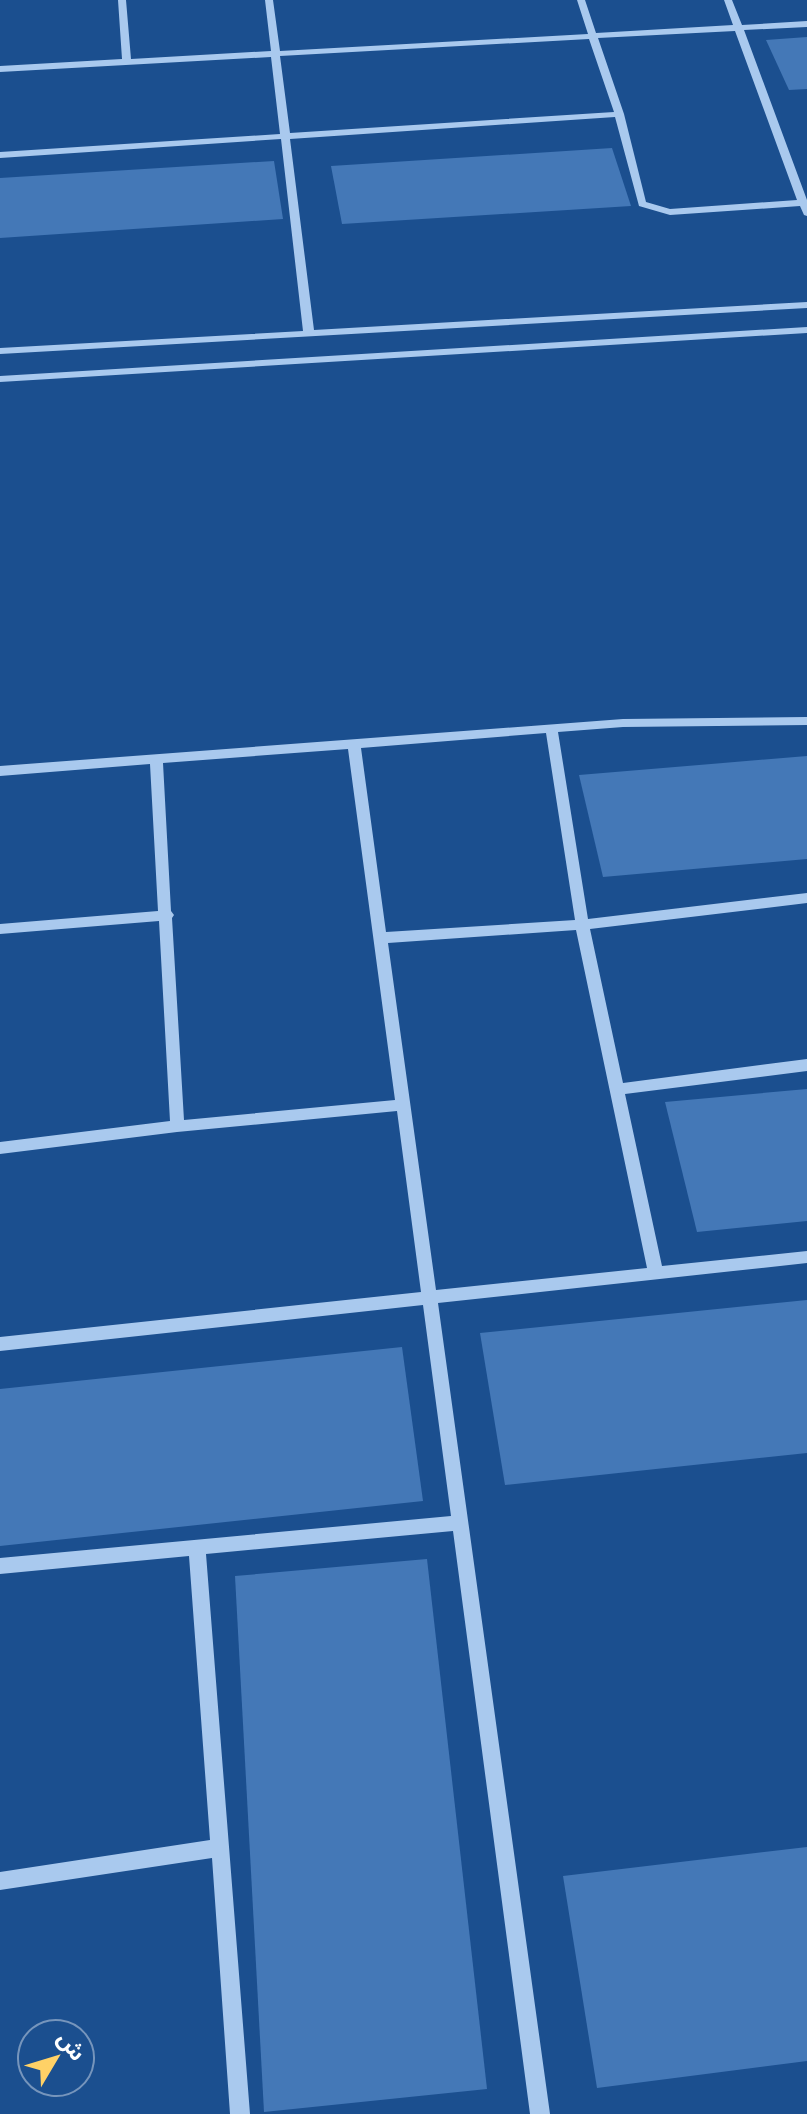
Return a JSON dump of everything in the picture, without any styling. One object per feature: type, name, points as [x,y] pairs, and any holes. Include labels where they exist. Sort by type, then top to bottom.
[{"type":"street","points":[[122,0],[127,62]]},
{"type":"street","points":[[269,0],[309,334]]},
{"type":"street","points":[[581,0],[619,114],[642,204],[670,212],[805,208],[728,0]]},
{"type":"street","points":[[0,69],[807,24]]},
{"type":"street","points":[[0,155],[619,114]]},
{"type":"street","points":[[0,351],[807,305]]},
{"type":"street","points":[[0,379],[807,330]]},
{"type":"street","points":[[0,771],[623,723],[807,721]]},
{"type":"street","points":[[551,728],[582,925],[656,1273]]},
{"type":"street","points":[[354,744],[540,2114]]},
{"type":"street","points":[[156,759],[177,1126]]},
{"type":"street","points":[[380,938],[582,925],[807,898]]},
{"type":"street","points":[[0,929],[167,915]]},
{"type":"street","points":[[617,1089],[807,1065]]},
{"type":"street","points":[[0,1148],[177,1126],[403,1105]]},
{"type":"street","points":[[0,1344],[807,1257]]},
{"type":"street","points":[[0,1566],[460,1523]]},
{"type":"street","points":[[197,1548],[240,2114]]},
{"type":"street","points":[[0,1881],[219,1848]]},
{"type":"building","points":[[807,37],[807,89],[789,90],[766,40]]},
{"type":"building","points":[[612,148],[631,206],[342,224],[331,166]]},
{"type":"building","points":[[274,161],[283,219],[0,238],[0,178]]},
{"type":"building","points":[[807,756],[807,859],[603,877],[579,775]]},
{"type":"building","points":[[807,1089],[807,1221],[697,1232],[665,1102]]},
{"type":"building","points":[[807,1300],[807,1453],[505,1485],[480,1333]]},
{"type":"building","points":[[402,1347],[423,1501],[0,1546],[0,1389]]},
{"type":"building","points":[[427,1559],[487,2089],[264,2112],[235,1576]]},
{"type":"building","points":[[807,1847],[807,2061],[597,2088],[563,1876]]}]
